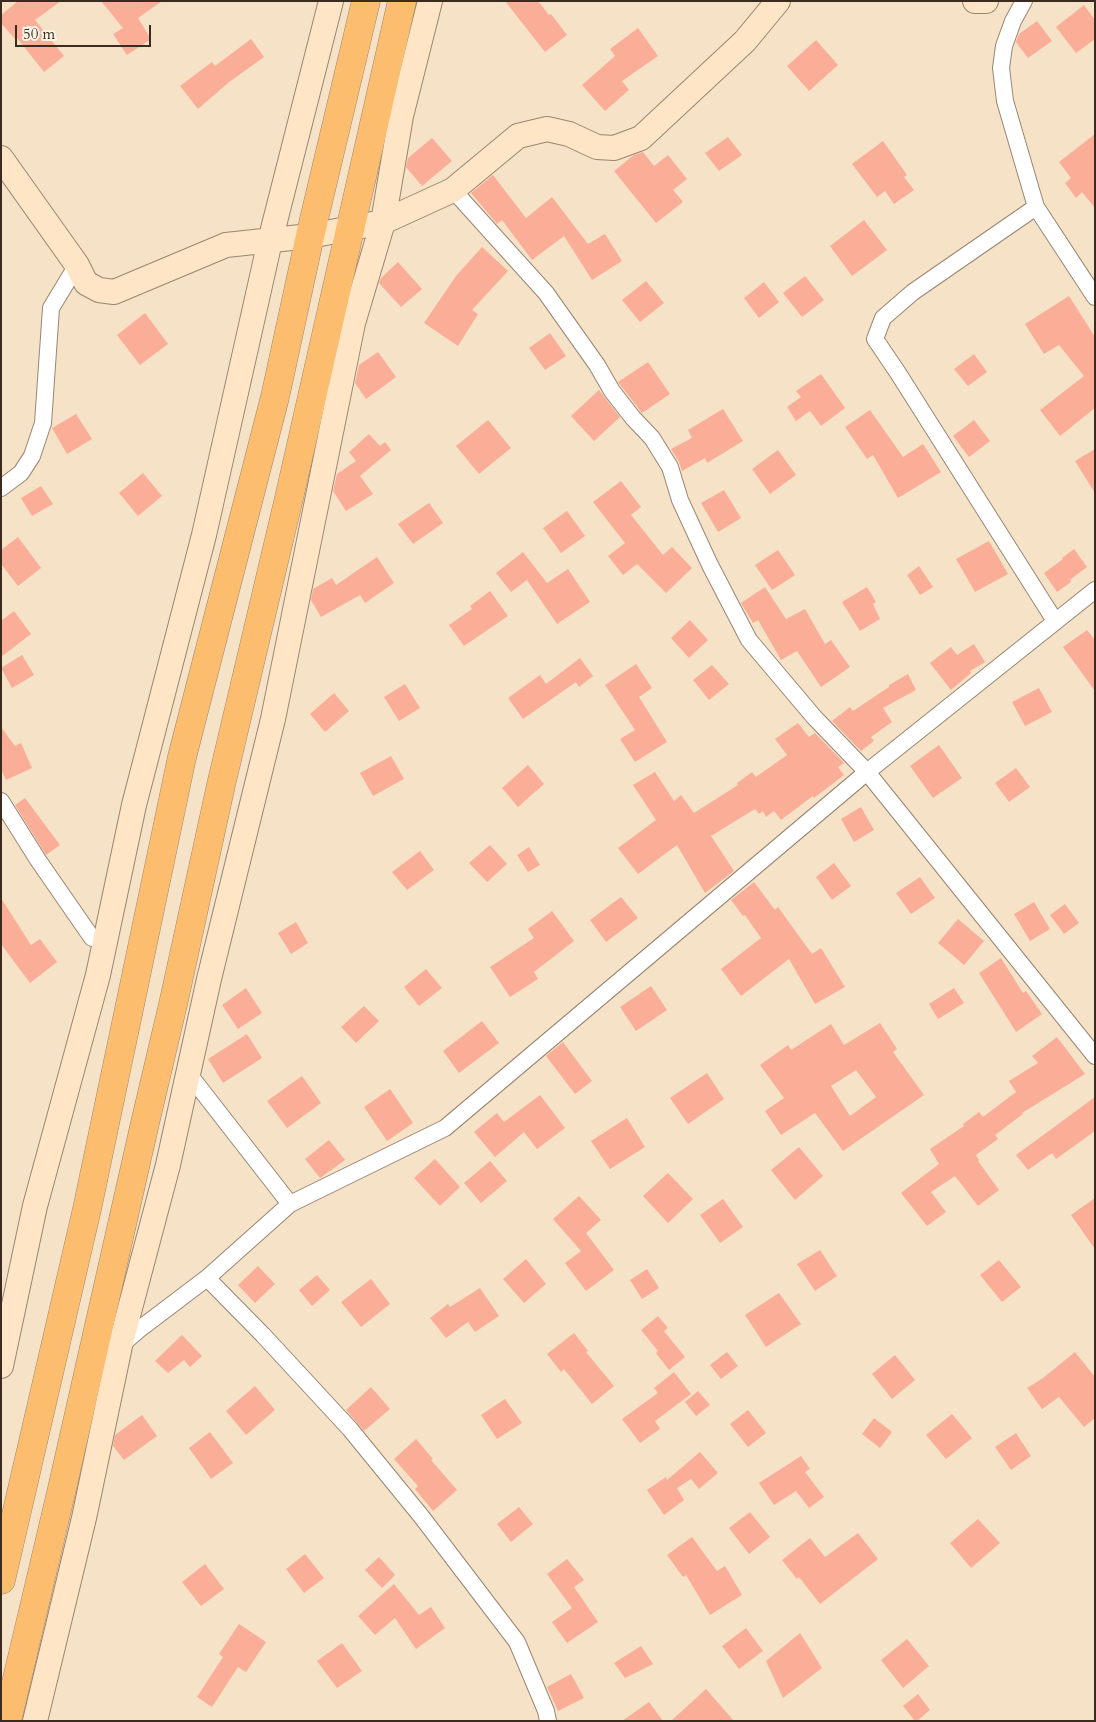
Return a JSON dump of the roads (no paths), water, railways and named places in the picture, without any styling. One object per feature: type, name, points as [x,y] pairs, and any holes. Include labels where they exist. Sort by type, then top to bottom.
[{"type":"highway","points":[[1,1580],[87,1209],[182,757],[275,397],[310,236],[366,1]]},
{"type":"highway","points":[[7,1721],[61,1493],[144,1122],[174,1000],[221,785],[352,227],[402,1]]},
{"type":"street","points":[[1,1366],[35,1206],[98,975],[134,805],[204,535],[270,241],[330,1]]},
{"type":"street","points":[[35,1721],[84,1518],[120,1346],[168,1166],[209,979],[273,719],[353,323],[383,222],[402,116],[430,1]]},
{"type":"street","points":[[1,158],[77,265],[86,283],[99,290],[114,292],[226,245],[310,236],[383,222],[453,190],[518,136],[547,129],[569,134],[597,147],[614,148],[641,138],[745,41],[778,1]]},
{"type":"street","points":[[975,1],[986,1]]},
{"type":"street","points":[[1024,1],[1013,21],[1004,46],[1001,68],[1005,101],[1036,207],[1095,297]]},
{"type":"street","points":[[453,190],[546,293],[597,365],[612,391],[633,418],[652,438],[670,466],[680,500],[710,565],[749,640],[814,718],[867,772],[1095,1056]]},
{"type":"street","points":[[1036,207],[912,292],[883,318],[875,339],[1055,621]]},
{"type":"street","points":[[1,488],[21,473],[32,456],[43,423],[52,308],[77,265]]},
{"type":"street","points":[[120,1346],[207,1278],[290,1204],[446,1128],[867,772],[1095,590]]},
{"type":"street","points":[[1,801],[38,860],[92,938]]},
{"type":"street","points":[[188,1073],[290,1204]]},
{"type":"street","points":[[207,1278],[350,1429],[421,1516],[517,1642],[546,1711],[548,1721]]}]
